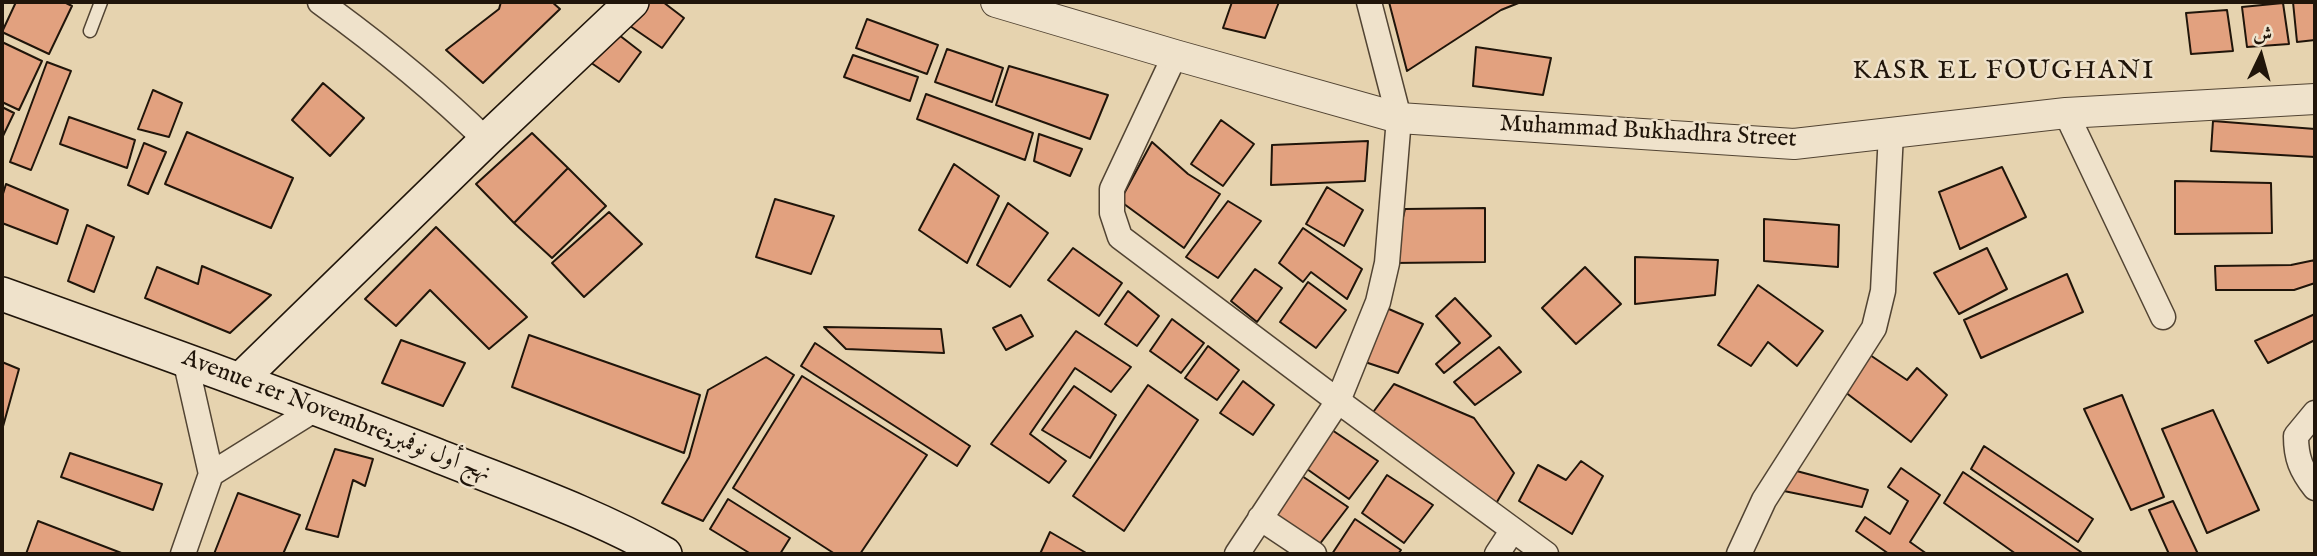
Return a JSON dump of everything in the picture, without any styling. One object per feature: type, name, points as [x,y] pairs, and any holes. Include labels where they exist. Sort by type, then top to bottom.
[{"type":"main road","points":[[240,380],[486,139],[632,2]]},
{"type":"main road","name":"Avenue 1er Novembre;نهج أول نوفمبر","points":[[2,294],[317,408],[625,531],[665,554]]},
{"type":"street","points":[[320,2],[377,43],[486,139]]},
{"type":"street","name":"Muhammad Bukhadhra Street","points":[[996,2],[1399,118],[1794,144],[2066,113],[2315,99]]},
{"type":"street","points":[[1237,554],[1338,401],[1378,302],[1387,263],[1399,118],[1369,2]]},
{"type":"street","points":[[1175,55],[1112,189],[1112,214],[1120,237],[1546,554]]},
{"type":"street","points":[[2066,113],[2163,317]]},
{"type":"street","points":[[1739,554],[1764,500],[1874,328],[1883,291],[1891,133]]},
{"type":"street","points":[[183,554],[211,474],[185,359]]},
{"type":"street","points":[[211,474],[317,408]]},
{"type":"street","points":[[2315,413],[2296,436],[2296,455],[2302,471],[2315,488]]},
{"type":"street","points":[[1260,518],[1314,554]]},
{"type":"street","points":[[1497,554],[1512,531]]},
{"type":"lane","points":[[90,31],[101,2]]},
{"type":"building","points":[[16,2],[64,2],[72,6],[49,54],[2,32]]},
{"type":"building","points":[[501,2],[552,2],[560,9],[483,83],[446,50],[499,9]]},
{"type":"building","points":[[647,2],[663,2],[684,18],[662,48],[630,26]]},
{"type":"building","points":[[1232,2],[1279,2],[1265,38],[1223,28]]},
{"type":"building","points":[[1389,2],[1521,2],[1501,10],[1407,71]]},
{"type":"building","points":[[2293,2],[2315,2],[2315,40],[2297,42]]},
{"type":"building","points":[[2283,3],[2289,44],[2247,47],[2242,7]]},
{"type":"building","points":[[2227,10],[2233,51],[2191,54],[2186,13]]},
{"type":"building","points":[[867,19],[938,45],[927,74],[856,48]]},
{"type":"building","points":[[610,28],[641,52],[619,82],[587,60]]},
{"type":"building","points":[[2,42],[42,61],[19,110],[2,102]]},
{"type":"building","points":[[1476,47],[1551,58],[1543,95],[1473,86]]},
{"type":"building","points":[[947,49],[1003,68],[992,102],[935,82]]},
{"type":"building","points":[[853,55],[918,77],[910,101],[844,77]]},
{"type":"building","points":[[47,62],[71,71],[31,170],[10,162]]},
{"type":"building","points":[[1009,66],[1108,95],[1090,139],[996,105]]},
{"type":"building","points":[[323,83],[364,118],[330,156],[292,120]]},
{"type":"building","points":[[153,90],[182,103],[169,137],[138,129]]},
{"type":"building","points":[[926,94],[1033,133],[1025,160],[917,119]]},
{"type":"building","points":[[2,107],[14,113],[2,138]]},
{"type":"building","points":[[69,117],[135,140],[127,168],[60,144]]},
{"type":"building","points":[[1221,120],[1254,144],[1223,186],[1191,164]]},
{"type":"building","points":[[2213,121],[2315,129],[2315,157],[2211,151]]},
{"type":"building","points":[[187,132],[293,178],[271,228],[165,184]]},
{"type":"building","points":[[532,133],[568,168],[514,223],[476,184]]},
{"type":"building","points":[[1039,134],[1082,149],[1070,176],[1034,161]]},
{"type":"building","points":[[1368,141],[1365,181],[1271,185],[1272,145]]},
{"type":"building","points":[[1152,142],[1188,174],[1220,194],[1184,248],[1120,201]]},
{"type":"building","points":[[144,143],[166,152],[148,194],[128,185]]},
{"type":"building","points":[[954,164],[999,196],[967,263],[919,230]]},
{"type":"building","points":[[2002,167],[2026,217],[1960,249],[1939,192]]},
{"type":"building","points":[[568,168],[606,206],[552,258],[514,223]]},
{"type":"building","points":[[2175,181],[2271,183],[2272,233],[2175,234]]},
{"type":"building","points":[[6,184],[68,210],[57,244],[2,223],[2,197]]},
{"type":"building","points":[[1327,187],[1363,210],[1344,246],[1306,224]]},
{"type":"building","points":[[775,199],[834,216],[811,274],[756,257]]},
{"type":"building","points":[[1228,201],[1261,221],[1218,278],[1186,257]]},
{"type":"building","points":[[1008,203],[1048,233],[1010,287],[977,265]]},
{"type":"building","points":[[1485,208],[1485,262],[1392,263],[1405,209]]},
{"type":"building","points":[[609,212],[642,244],[584,297],[552,263]]},
{"type":"building","points":[[1764,219],[1839,225],[1838,267],[1764,261]]},
{"type":"building","points":[[87,225],[114,237],[94,292],[68,281]]},
{"type":"building","points":[[436,227],[527,317],[489,349],[430,290],[396,326],[365,299]]},
{"type":"building","points":[[1303,228],[1362,269],[1347,299],[1311,272],[1303,282],[1279,263]]},
{"type":"building","points":[[1073,248],[1122,283],[1099,316],[1048,280]]},
{"type":"building","points":[[1987,248],[2007,289],[1959,314],[1934,273]]},
{"type":"building","points":[[1635,257],[1718,260],[1715,295],[1635,304]]},
{"type":"building","points":[[2315,260],[2315,283],[2294,290],[2216,290],[2215,266],[2291,265]]},
{"type":"building","points":[[202,266],[271,295],[230,333],[145,298],[157,267],[198,284]]},
{"type":"building","points":[[1585,267],[1621,304],[1576,344],[1542,308]]},
{"type":"building","points":[[1255,269],[1282,288],[1257,322],[1231,301]]},
{"type":"building","points":[[2067,274],[2083,312],[1981,358],[1964,320]]},
{"type":"building","points":[[1308,282],[1346,310],[1316,348],[1280,322]]},
{"type":"building","points":[[1758,285],[1823,331],[1797,366],[1768,342],[1751,366],[1718,345]]},
{"type":"building","points":[[1128,291],[1159,316],[1137,346],[1105,324]]},
{"type":"building","points":[[1455,298],[1491,336],[1444,373],[1436,364],[1460,343],[1436,316]]},
{"type":"building","points":[[1382,306],[1423,324],[1398,373],[1362,361]]},
{"type":"building","points":[[2315,314],[2315,340],[2268,363],[2255,341]]},
{"type":"building","points":[[1021,315],[1033,336],[1006,350],[993,328]]},
{"type":"building","points":[[1172,319],[1204,343],[1181,373],[1150,351]]},
{"type":"building","points":[[824,327],[941,329],[944,353],[846,349]]},
{"type":"building","points":[[1076,331],[1131,367],[1111,392],[1075,368],[1030,434],[1066,461],[1049,483],[991,444]]},
{"type":"building","points":[[529,335],[700,395],[684,453],[512,387]]},
{"type":"building","points":[[401,340],[465,363],[443,406],[382,383]]},
{"type":"building","points":[[815,343],[970,446],[957,466],[801,366]]},
{"type":"building","points":[[1208,346],[1239,370],[1217,400],[1185,378]]},
{"type":"building","points":[[1499,347],[1521,372],[1475,405],[1454,382]]},
{"type":"building","points":[[1870,355],[1907,380],[1917,368],[1947,395],[1911,442],[1845,392]]},
{"type":"building","points":[[766,357],[794,375],[703,521],[662,503],[689,457],[708,390]]},
{"type":"building","points":[[2,362],[19,369],[2,430]]},
{"type":"building","points":[[802,376],[927,455],[860,554],[835,554],[733,488]]},
{"type":"building","points":[[1243,381],[1274,405],[1253,435],[1220,413]]},
{"type":"building","points":[[1394,384],[1474,418],[1514,473],[1494,507],[1368,419]]},
{"type":"building","points":[[1148,385],[1198,420],[1124,531],[1073,496]]},
{"type":"building","points":[[1074,386],[1116,415],[1090,458],[1042,430]]},
{"type":"building","points":[[2122,395],[2164,497],[2131,510],[2084,409]]},
{"type":"building","points":[[2213,410],[2259,510],[2207,533],[2162,429]]},
{"type":"building","points":[[1332,430],[1378,461],[1349,499],[1307,469]]},
{"type":"building","points":[[1984,446],[2093,519],[2078,542],[1971,469]]},
{"type":"building","points":[[335,449],[373,459],[365,486],[353,480],[338,537],[306,529]]},
{"type":"building","points":[[70,453],[162,484],[153,510],[61,477]]},
{"type":"building","points":[[1581,461],[1603,476],[1572,534],[1519,501],[1538,465],[1566,480]]},
{"type":"building","points":[[1901,468],[1940,495],[1910,542],[1927,554],[1889,554],[1856,531],[1865,517],[1890,534],[1908,501],[1888,487]]},
{"type":"building","points":[[1789,469],[1868,490],[1862,507],[1779,490]]},
{"type":"building","points":[[1963,472],[2081,552],[2016,554],[1944,503]]},
{"type":"building","points":[[1387,475],[1433,505],[1404,543],[1362,513]]},
{"type":"building","points":[[1302,476],[1348,507],[1319,545],[1276,515]]},
{"type":"building","points":[[238,493],[300,515],[283,554],[214,554]]},
{"type":"building","points":[[728,499],[790,538],[780,554],[751,554],[710,529]]},
{"type":"building","points":[[2173,501],[2198,554],[2169,554],[2149,510]]},
{"type":"building","points":[[1355,519],[1401,550],[1398,554],[1332,554]]},
{"type":"building","points":[[38,521],[124,554],[26,554]]},
{"type":"building","points":[[1050,532],[1088,554],[1040,554]]},
{"type":"district","name":"KASR EL FOUGHANI","points":[[2004,73]]}]
